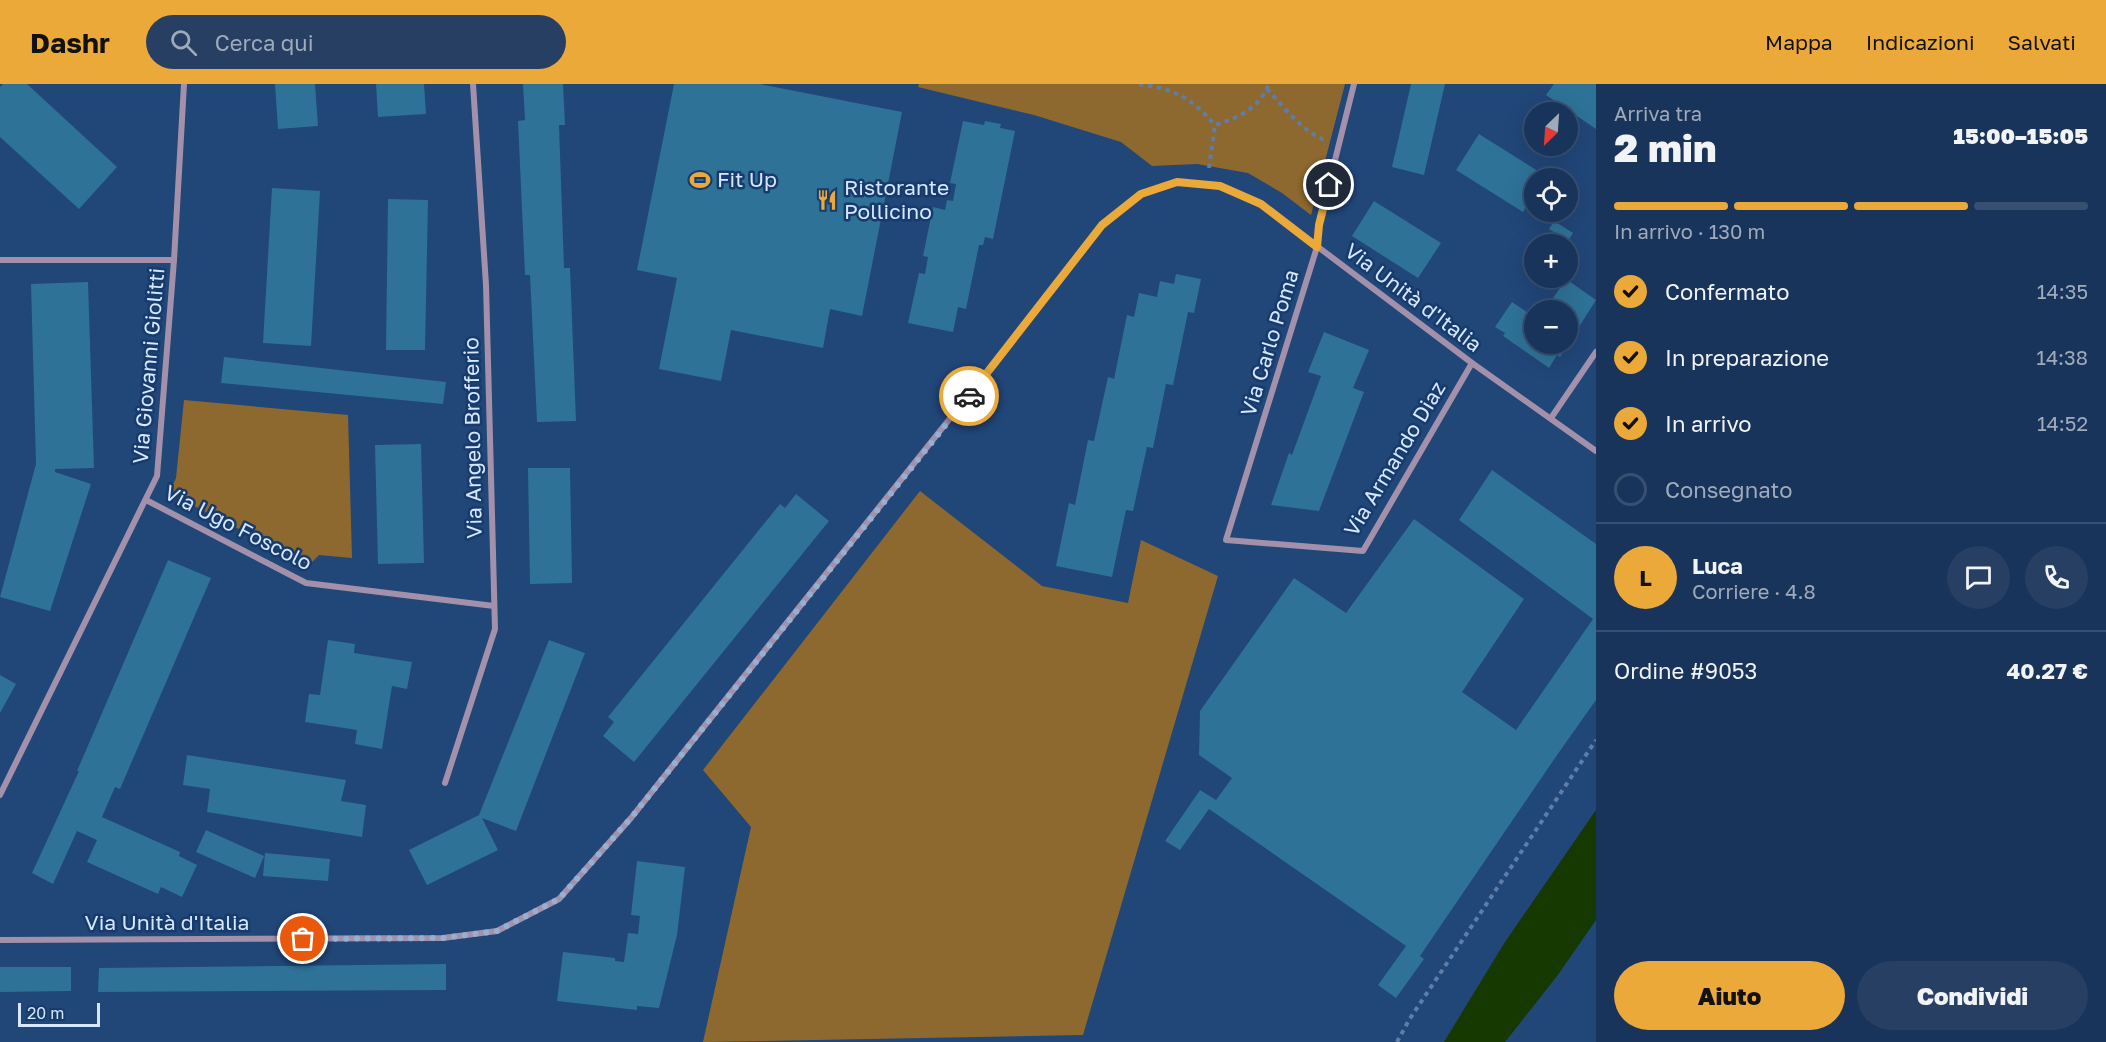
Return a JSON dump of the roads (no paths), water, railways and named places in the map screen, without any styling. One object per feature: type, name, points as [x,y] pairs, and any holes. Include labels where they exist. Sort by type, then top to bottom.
[{"type":"street","name":"Via Giovanni Giolitti","points":[[0,795],[157,476],[174,260],[184,84]]},
{"type":"street","name":"Via Angelo Brofferio","points":[[445,783],[495,629],[486,285],[473,84]]},
{"type":"street","name":"Via Carlo Poma","points":[[1226,540],[1317,247],[1319,225],[1354,84]]},
{"type":"street","name":"Via Unità d'Italia","points":[[0,940],[443,938],[497,931],[559,899],[631,818],[1102,225],[1141,194],[1177,182],[1220,186],[1261,204],[1472,363],[1596,451]]},
{"type":"street","points":[[0,260],[174,260]]},
{"type":"street","points":[[1551,418],[1596,352]]},
{"type":"street","name":"Via Armando Diaz","points":[[1226,540],[1363,551],[1472,363]]},
{"type":"street","name":"Via Ugo Foscolo","points":[[146,500],[306,583],[494,606]]},
{"type":"place","name":"Fit Up","points":[[700,180]]},
{"type":"place","name":"Ristorante Pollicino","points":[[827,200]]}]
